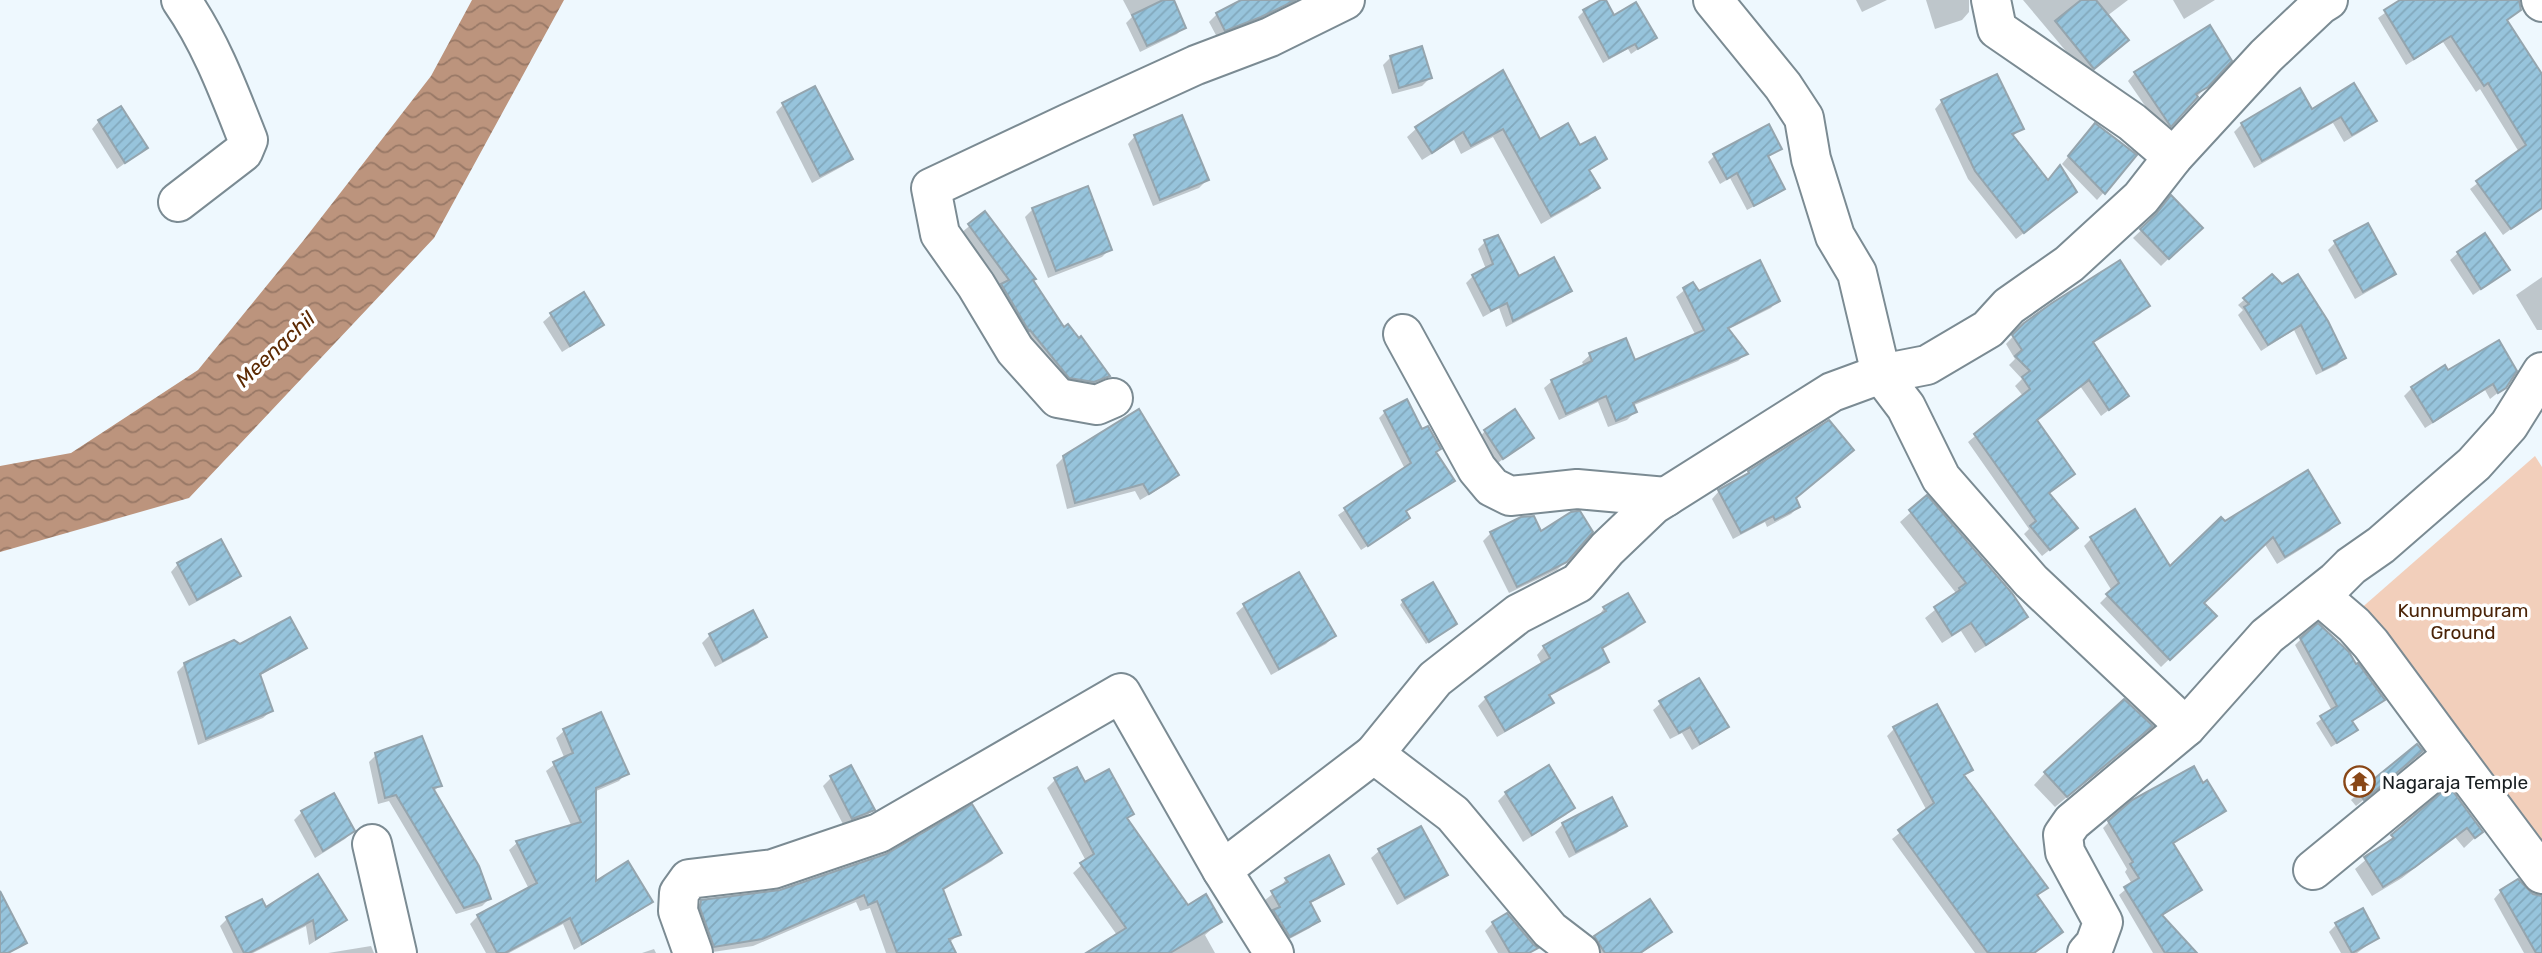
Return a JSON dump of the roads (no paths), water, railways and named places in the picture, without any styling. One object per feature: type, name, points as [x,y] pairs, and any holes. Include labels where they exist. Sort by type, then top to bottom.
[{"type":"street","points":[[177,202],[243,152],[248,141],[222,73],[193,17],[181,0]]},
{"type":"street","points":[[1114,398],[1097,405],[1058,398],[1015,350],[976,285],[940,234],[931,188],[1196,65],[1270,37],[1345,0]]},
{"type":"street","points":[[1713,0],[1783,86],[1804,118],[1811,159],[1835,236],[1857,273],[1881,373],[1906,407],[1941,478],[2031,581],[2186,727]]},
{"type":"street","points":[[1991,0],[1997,29],[2132,122],[2173,157]]},
{"type":"street","points":[[1222,870],[1374,754],[1436,679],[1518,614],[1578,583],[1607,549],[1653,505],[1832,392],[1881,373],[1927,365],[1988,329],[2009,306],[2070,264],[2141,198],[2173,157],[2266,56],[2328,0]]},
{"type":"street","points":[[1403,334],[1477,469],[1492,487],[1510,496],[1577,488],[1665,497]]},
{"type":"street","points":[[2087,953],[2095,944],[2103,922],[2065,852],[2063,835],[2072,822],[2186,727],[2267,636],[2351,566],[2381,545],[2474,464],[2509,425],[2532,415],[2542,372]]},
{"type":"street","points":[[2319,595],[2354,625],[2371,644],[2542,874]]},
{"type":"street","points":[[693,953],[678,911],[679,893],[689,879],[773,869],[879,833],[1121,693],[1222,870],[1274,953]]},
{"type":"street","points":[[1374,754],[1453,814],[1550,930],[1580,953]]},
{"type":"street","points":[[2313,870],[2453,755]]},
{"type":"street","points":[[372,844],[397,953]]},
{"type":"water","name":"Meenachil","points":[[472,0],[564,0],[434,238],[189,498],[0,552],[0,466],[71,453],[198,370],[303,241],[431,76]]},
{"type":"place","name":"Nagaraja Temple","points":[[2359,782]]},
{"type":"park label","name":"Kunnumpuram Ground","points":[[2463,621]]}]
